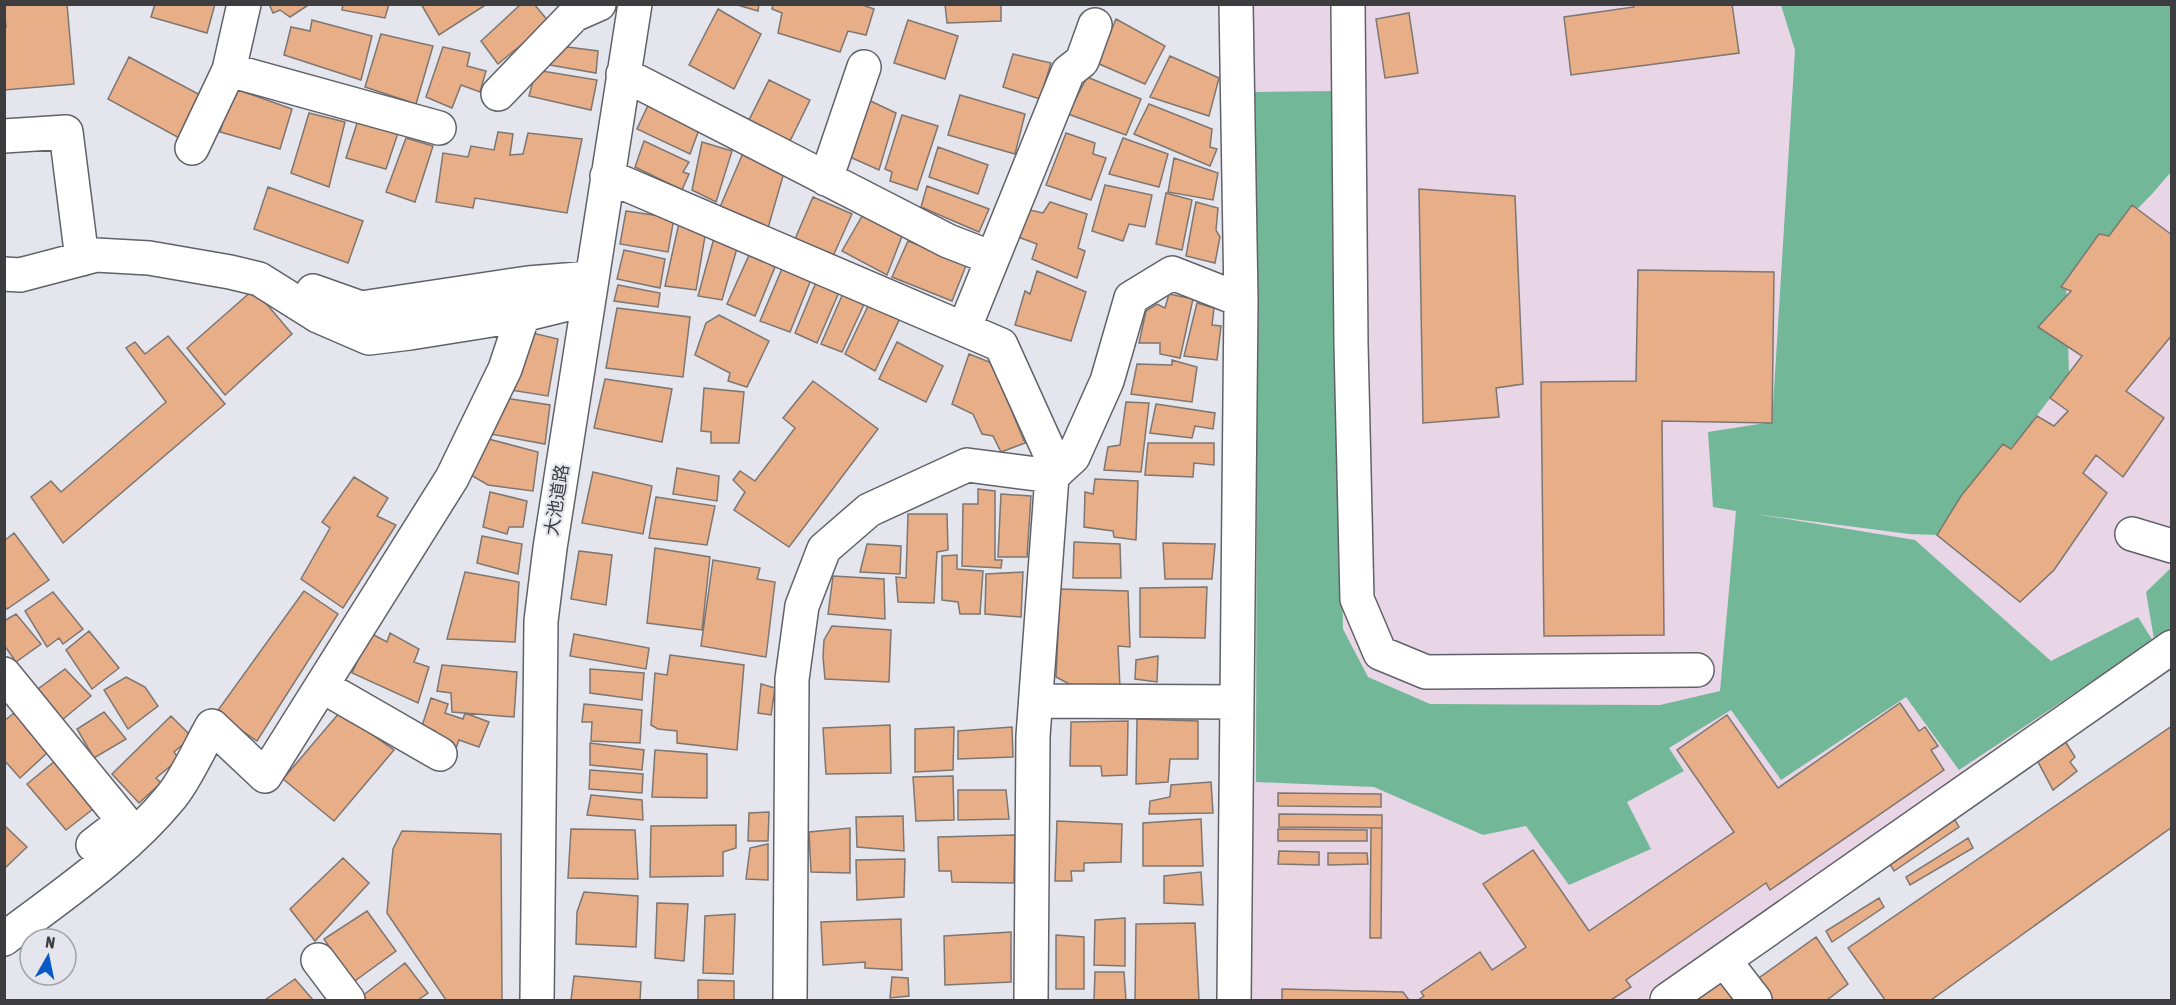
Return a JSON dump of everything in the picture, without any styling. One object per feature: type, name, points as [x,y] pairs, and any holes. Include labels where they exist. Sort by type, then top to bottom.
[{"type":"street","points":[[192,148],[230,70],[244,4]]},
{"type":"street","points":[[498,94],[574,15],[599,4]]},
{"type":"street","name":"大池道路","points":[[537,1000],[541,621],[550,548],[635,4]]},
{"type":"street","points":[[1234,1000],[1241,300],[1236,4]]},
{"type":"street","points":[[1348,4],[1351,344],[1357,599],[1380,653],[1426,672],[1697,670]]},
{"type":"street","points":[[964,329],[1068,72],[1082,61],[1095,25]]},
{"type":"street","points":[[826,178],[864,67]]},
{"type":"street","points":[[230,70],[440,129]]},
{"type":"street","points":[[623,74],[948,241],[993,258]]},
{"type":"street","points":[[4,136],[66,132],[80,247]]},
{"type":"street","points":[[607,176],[1001,345],[1055,474],[1033,736],[1031,1000]]},
{"type":"street","points":[[4,274],[20,275],[80,247],[153,241],[215,251],[286,270],[314,293],[361,308],[528,283],[590,289]]},
{"type":"street","points":[[80,247],[96,255],[150,258],[259,279],[318,316],[369,338],[523,315],[590,289]]},
{"type":"street","points":[[790,1000],[792,679],[802,606],[824,549],[869,510],[967,465],[1055,474],[1073,457],[1107,381],[1131,298],[1172,273],[1241,300]]},
{"type":"street","points":[[4,939],[66,893],[136,835],[173,795],[212,726],[265,776],[452,478],[505,369],[523,315]]},
{"type":"street","points":[[2132,534],[2172,546]]},
{"type":"street","points":[[1667,1000],[2172,647]]},
{"type":"street","points":[[4,674],[124,821],[4,914]]},
{"type":"street","points":[[322,686],[440,754]]},
{"type":"street","points":[[1036,701],[1238,702]]},
{"type":"street","points":[[318,960],[348,1000]]},
{"type":"street","points":[[1724,960],[1755,1000]]},
{"type":"shaded area","points":[[1250,5],[2171,5],[2171,667],[2154,645],[1643,1000],[1251,1000]]},
{"type":"green space","points":[[1781,5],[2171,5],[2171,172],[2066,281],[2069,373],[2026,430],[1937,535],[1909,534],[1756,514],[1915,540],[2051,661],[2138,617],[2153,641],[1959,770],[1906,697],[1781,780],[1731,710],[1669,748],[1684,771],[1627,802],[1651,849],[1569,885],[1526,826],[1483,835],[1374,787],[1256,782],[1255,92],[1334,91],[1343,629],[1368,677],[1430,704],[1660,705],[1720,691],[1736,511],[1713,507],[1708,432],[1772,422],[1795,50]]},
{"type":"green space","points":[[2171,568],[2171,667],[2155,645],[2146,592]]},
{"type":"building","points":[[4,4],[67,4],[74,84],[4,90],[4,27],[6,27]]},
{"type":"building","points":[[155,4],[215,4],[207,33],[151,17]]},
{"type":"building","points":[[269,4],[310,4],[290,17],[280,10],[273,13]]},
{"type":"building","points":[[343,4],[389,4],[385,18],[342,10]]},
{"type":"building","points":[[421,4],[487,4],[439,35]]},
{"type":"building","points":[[521,4],[534,4],[549,22],[498,64],[481,41]]},
{"type":"building","points":[[734,4],[759,4],[758,11]]},
{"type":"building","points":[[773,4],[860,4],[874,9],[866,35],[848,31],[840,52],[778,33],[782,13],[772,9]]},
{"type":"building","points":[[945,4],[1001,4],[1001,21],[947,23]]},
{"type":"building","points":[[1633,4],[1732,4],[1739,53],[1571,75],[1564,17],[1634,7]]},
{"type":"building","points":[[718,9],[761,34],[734,89],[689,65]]},
{"type":"building","points":[[1409,13],[1418,73],[1385,78],[1376,19]]},
{"type":"building","points":[[1116,19],[1165,46],[1145,84],[1097,63]]},
{"type":"building","points":[[312,20],[372,36],[361,80],[284,55],[291,27],[310,31]]},
{"type":"building","points":[[908,20],[958,36],[945,79],[894,63]]},
{"type":"building","points":[[381,34],[433,46],[416,104],[365,87]]},
{"type":"building","points":[[560,46],[598,51],[596,73],[544,64]]},
{"type":"building","points":[[443,47],[470,53],[467,66],[486,71],[480,92],[461,85],[452,108],[426,97]]},
{"type":"building","points":[[1013,54],[1051,63],[1040,99],[1003,87]]},
{"type":"building","points":[[1170,56],[1219,78],[1209,116],[1150,97]]},
{"type":"building","points":[[129,57],[204,97],[181,139],[108,99]]},
{"type":"building","points":[[536,70],[597,80],[591,110],[529,96]]},
{"type":"building","points":[[1087,77],[1141,99],[1126,135],[1068,114]]},
{"type":"building","points":[[769,80],[810,100],[790,141],[749,120]]},
{"type":"building","points":[[233,88],[292,109],[280,149],[220,132]]},
{"type":"building","points":[[960,95],[1025,114],[1015,154],[948,135]]},
{"type":"building","points":[[862,97],[896,113],[879,170],[841,153]]},
{"type":"building","points":[[650,101],[700,127],[690,154],[637,129]]},
{"type":"building","points":[[1149,104],[1212,129],[1210,147],[1217,149],[1210,166],[1134,134]]},
{"type":"building","points":[[309,113],[345,122],[329,187],[291,173]]},
{"type":"building","points":[[902,115],[938,126],[917,190],[890,181],[892,172],[885,169]]},
{"type":"building","points":[[359,117],[398,133],[386,169],[346,158]]},
{"type":"building","points":[[498,132],[513,134],[510,155],[523,154],[528,133],[582,139],[567,213],[475,198],[473,208],[436,202],[443,153],[468,157],[471,146],[494,150]]},
{"type":"building","points":[[1066,133],[1095,143],[1093,154],[1106,158],[1091,200],[1046,185]]},
{"type":"building","points":[[406,138],[433,146],[415,202],[386,192]]},
{"type":"building","points":[[1123,138],[1168,154],[1159,187],[1109,174]]},
{"type":"building","points":[[644,141],[689,162],[683,172],[689,174],[682,190],[635,167]]},
{"type":"building","points":[[702,142],[732,151],[716,202],[692,190]]},
{"type":"building","points":[[938,147],[988,165],[978,194],[929,177]]},
{"type":"building","points":[[744,151],[785,169],[768,228],[720,207]]},
{"type":"building","points":[[1174,158],[1218,173],[1213,200],[1168,192]]},
{"type":"building","points":[[1105,185],[1152,195],[1145,227],[1129,224],[1123,241],[1092,231]]},
{"type":"building","points":[[927,186],[989,209],[979,232],[921,207]]},
{"type":"building","points":[[268,187],[363,221],[348,263],[254,229]]},
{"type":"building","points":[[1419,189],[1515,196],[1523,384],[1496,388],[1499,417],[1423,423]]},
{"type":"building","points":[[1166,193],[1192,200],[1182,250],[1156,244]]},
{"type":"building","points":[[813,197],[852,214],[833,256],[795,239]]},
{"type":"building","points":[[1050,202],[1087,214],[1078,248],[1085,251],[1077,278],[1032,259],[1037,244],[1018,237],[1030,210],[1043,213]]},
{"type":"building","points":[[1196,202],[1218,208],[1216,230],[1220,237],[1215,263],[1186,256]]},
{"type":"building","points":[[2132,205],[2172,235],[2172,335],[2126,391],[2164,418],[2123,477],[2096,455],[2083,473],[2107,493],[2054,570],[2020,602],[1937,535],[1961,496],[2003,444],[2011,449],[2037,416],[2054,426],[2068,411],[2050,398],[2082,356],[2038,327],[2071,291],[2061,287],[2099,234],[2109,236]]},
{"type":"building","points":[[626,211],[674,218],[668,252],[620,244]]},
{"type":"building","points":[[865,211],[904,231],[887,275],[842,251]]},
{"type":"building","points":[[679,223],[706,230],[696,290],[665,286]]},
{"type":"building","points":[[714,238],[738,245],[722,300],[698,296]]},
{"type":"building","points":[[908,241],[967,263],[952,301],[892,277]]},
{"type":"building","points":[[624,250],[665,259],[660,288],[617,279]]},
{"type":"building","points":[[750,253],[775,267],[755,316],[727,304]]},
{"type":"building","points":[[784,264],[812,277],[790,332],[760,321]]},
{"type":"building","points":[[1638,270],[1774,272],[1772,423],[1662,421],[1664,635],[1544,636],[1541,382],[1636,381]]},
{"type":"building","points":[[1037,271],[1086,292],[1071,341],[1015,325],[1025,291],[1030,294]]},
{"type":"building","points":[[817,280],[840,290],[817,343],[795,333]]},
{"type":"building","points":[[618,285],[660,293],[658,307],[614,301]]},
{"type":"building","points":[[254,289],[292,334],[225,395],[187,348]]},
{"type":"building","points":[[844,291],[866,300],[842,352],[821,344]]},
{"type":"building","points":[[1169,294],[1193,299],[1180,358],[1160,354],[1160,343],[1139,343],[1146,311],[1157,304],[1165,308]]},
{"type":"building","points":[[870,302],[901,316],[875,371],[845,354]]},
{"type":"building","points":[[1197,303],[1214,308],[1212,325],[1221,326],[1217,360],[1184,356]]},
{"type":"building","points":[[617,308],[690,317],[683,377],[606,368]]},
{"type":"building","points":[[719,315],[769,341],[747,387],[728,381],[730,373],[695,355],[706,323]]},
{"type":"building","points":[[524,331],[558,339],[548,396],[510,390]]},
{"type":"building","points":[[168,336],[225,404],[63,543],[31,497],[51,481],[61,492],[166,402],[126,348],[135,342],[145,354]]},
{"type":"building","points":[[897,342],[943,366],[926,402],[879,379]]},
{"type":"building","points":[[969,354],[992,363],[1025,443],[1001,452],[993,436],[982,434],[973,414],[952,404]]},
{"type":"building","points":[[1172,360],[1197,367],[1192,402],[1131,394],[1137,364],[1172,365]]},
{"type":"building","points":[[605,379],[672,389],[662,442],[594,428]]},
{"type":"building","points":[[813,381],[878,429],[789,547],[734,510],[745,492],[733,480],[740,471],[755,481],[795,428],[783,418]]},
{"type":"building","points":[[704,388],[744,392],[739,443],[711,443],[711,432],[701,431]]},
{"type":"building","points":[[498,397],[550,405],[545,444],[485,433]]},
{"type":"building","points":[[1126,402],[1149,403],[1141,472],[1104,470],[1108,447],[1120,445]]},
{"type":"building","points":[[1156,404],[1215,413],[1213,429],[1195,426],[1192,438],[1150,433]]},
{"type":"building","points":[[481,437],[538,452],[533,491],[488,485],[464,471]]},
{"type":"building","points":[[1148,443],[1214,443],[1214,465],[1194,463],[1193,477],[1145,475]]},
{"type":"building","points":[[677,468],[719,476],[717,501],[673,494]]},
{"type":"building","points":[[593,472],[652,486],[643,534],[582,523]]},
{"type":"building","points":[[354,477],[388,498],[377,516],[396,525],[343,608],[301,579],[330,528],[322,522]]},
{"type":"building","points":[[1095,479],[1138,481],[1136,540],[1114,537],[1113,531],[1084,527],[1085,492],[1093,494]]},
{"type":"building","points":[[978,489],[995,491],[995,560],[1002,560],[1001,568],[962,566],[963,504],[978,504]]},
{"type":"building","points":[[490,492],[527,501],[523,527],[509,527],[507,534],[483,527]]},
{"type":"building","points":[[1001,494],[1031,496],[1027,557],[998,557]]},
{"type":"building","points":[[656,497],[715,506],[707,545],[649,538]]},
{"type":"building","points":[[908,514],[947,514],[948,550],[937,552],[934,603],[898,602],[896,577],[906,578]]},
{"type":"building","points":[[14,533],[49,580],[7,609],[4,605],[4,541]]},
{"type":"building","points":[[482,536],[522,544],[518,574],[477,563]]},
{"type":"building","points":[[1074,542],[1120,544],[1121,578],[1073,578]]},
{"type":"building","points":[[1163,543],[1215,544],[1212,579],[1165,579]]},
{"type":"building","points":[[867,544],[901,546],[900,574],[860,572]]},
{"type":"building","points":[[655,548],[710,557],[702,630],[647,623]]},
{"type":"building","points":[[579,551],[612,555],[606,605],[571,599]]},
{"type":"building","points":[[957,555],[957,569],[983,571],[980,614],[960,614],[958,602],[942,600],[942,556]]},
{"type":"building","points":[[713,560],[760,568],[757,579],[775,582],[766,657],[701,646]]},
{"type":"building","points":[[465,572],[519,582],[515,642],[447,639]]},
{"type":"building","points":[[1023,572],[1021,617],[985,614],[986,574]]},
{"type":"building","points":[[833,576],[884,579],[885,619],[828,614]]},
{"type":"building","points":[[1207,587],[1205,638],[1140,637],[1140,588]]},
{"type":"building","points":[[1060,589],[1128,591],[1130,647],[1118,646],[1120,687],[1073,686],[1056,677]]},
{"type":"building","points":[[304,591],[338,614],[257,741],[216,713]]},
{"type":"building","points":[[53,592],[83,629],[63,644],[59,638],[47,647],[25,611]]},
{"type":"building","points":[[16,614],[41,644],[16,662],[4,645],[4,621]]},
{"type":"building","points":[[832,626],[891,630],[889,682],[825,679],[824,640]]},
{"type":"building","points":[[89,631],[119,668],[92,689],[66,650]]},
{"type":"building","points":[[370,633],[387,642],[390,633],[419,649],[414,662],[429,667],[418,703],[352,673]]},
{"type":"building","points":[[574,634],[649,648],[646,669],[570,656]]},
{"type":"building","points":[[670,655],[744,665],[737,750],[677,743],[677,731],[658,729],[651,725],[655,673],[667,675]]},
{"type":"building","points":[[1158,656],[1157,682],[1135,679],[1136,660]]},
{"type":"building","points":[[442,665],[517,672],[514,717],[452,712],[451,693],[437,691]]},
{"type":"building","points":[[65,669],[91,696],[62,720],[38,689]]},
{"type":"building","points":[[590,669],[644,673],[642,700],[590,693]]},
{"type":"building","points":[[126,677],[145,687],[158,706],[128,729],[104,690]]},
{"type":"building","points":[[761,684],[775,688],[771,715],[758,713]]},
{"type":"building","points":[[431,698],[448,704],[445,713],[463,719],[465,713],[489,722],[479,747],[459,740],[456,748],[432,739],[435,731],[422,726]]},
{"type":"building","points":[[1900,703],[1919,731],[1925,727],[1938,746],[1931,750],[1944,770],[1770,890],[1766,883],[1626,980],[1631,987],[1611,1000],[1418,1000],[1424,996],[1421,992],[1480,952],[1492,970],[1526,947],[1483,884],[1533,850],[1589,931],[1734,832],[1677,750],[1727,715],[1778,788]]},
{"type":"building","points":[[584,704],[642,710],[640,743],[591,741],[592,722],[582,722]]},
{"type":"building","points":[[104,712],[126,739],[94,758],[77,729]]},
{"type":"building","points":[[340,712],[394,750],[334,821],[283,779]]},
{"type":"building","points":[[14,713],[47,753],[20,778],[4,760],[4,721]]},
{"type":"building","points":[[171,716],[192,737],[174,752],[179,759],[156,778],[161,783],[139,803],[112,774]]},
{"type":"building","points":[[1137,719],[1198,721],[1198,759],[1170,759],[1168,782],[1136,784]]},
{"type":"building","points":[[1128,721],[1127,775],[1102,776],[1101,766],[1070,766],[1071,722]]},
{"type":"building","points":[[890,725],[891,773],[826,774],[823,728]]},
{"type":"building","points":[[2172,726],[2172,827],[1931,1000],[1885,1000],[1848,948]]},
{"type":"building","points":[[954,727],[953,770],[915,772],[915,729]]},
{"type":"building","points":[[1012,727],[1013,757],[958,759],[958,731]]},
{"type":"building","points":[[2065,741],[2075,757],[2070,762],[2077,771],[2053,790],[2037,760]]},
{"type":"building","points":[[590,743],[644,750],[642,770],[590,765]]},
{"type":"building","points":[[655,750],[707,754],[707,798],[652,797]]},
{"type":"building","points":[[55,761],[97,806],[66,830],[27,784]]},
{"type":"building","points":[[590,770],[643,774],[642,793],[589,789]]},
{"type":"building","points":[[953,776],[954,820],[916,821],[913,777]]},
{"type":"building","points":[[1211,782],[1213,813],[1149,814],[1150,801],[1170,797],[1171,785]]},
{"type":"building","points":[[958,790],[1006,790],[1009,819],[958,820]]},
{"type":"building","points":[[1278,793],[1381,794],[1381,807],[1278,806]]},
{"type":"building","points":[[591,795],[642,800],[643,820],[587,815]]},
{"type":"building","points":[[769,812],[768,841],[748,841],[749,813]]},
{"type":"building","points":[[1279,814],[1382,815],[1382,828],[1279,827]]},
{"type":"building","points":[[903,816],[904,851],[857,847],[856,817]]},
{"type":"building","points":[[1954,818],[1959,827],[1894,871],[1888,861]]},
{"type":"building","points":[[1201,819],[1203,866],[1143,866],[1143,823]]},
{"type":"building","points":[[1057,821],[1122,824],[1121,862],[1084,863],[1084,871],[1071,871],[1072,881],[1055,881]]},
{"type":"building","points":[[4,825],[27,847],[4,869]]},
{"type":"building","points":[[736,825],[736,848],[723,852],[723,876],[650,877],[651,826]]},
{"type":"building","points":[[850,828],[850,873],[811,872],[809,832]]},
{"type":"building","points":[[1371,828],[1382,828],[1381,938],[1370,938]]},
{"type":"building","points":[[571,829],[635,830],[638,879],[568,878]]},
{"type":"building","points":[[1278,829],[1367,830],[1367,841],[1278,841]]},
{"type":"building","points":[[402,831],[501,834],[502,1000],[446,1000],[387,913],[393,849]]},
{"type":"building","points":[[1015,835],[1014,883],[952,882],[951,871],[939,871],[938,837]]},
{"type":"building","points":[[1968,838],[1973,848],[1910,885],[1906,877]]},
{"type":"building","points":[[768,844],[768,880],[746,879],[750,848]]},
{"type":"building","points":[[1279,851],[1319,852],[1319,865],[1278,864]]},
{"type":"building","points":[[1328,853],[1367,853],[1368,864],[1328,865]]},
{"type":"building","points":[[343,858],[369,883],[315,941],[290,909]]},
{"type":"building","points":[[905,859],[904,897],[857,900],[856,860]]},
{"type":"building","points":[[1201,872],[1203,905],[1164,903],[1164,876]]},
{"type":"building","points":[[584,892],[638,896],[636,947],[576,944],[577,912]]},
{"type":"building","points":[[1879,898],[1884,907],[1832,942],[1826,931]]},
{"type":"building","points":[[657,903],[688,904],[684,961],[655,958]]},
{"type":"building","points":[[367,911],[396,951],[352,983],[324,939]]},
{"type":"building","points":[[735,914],[733,974],[703,973],[705,916]]},
{"type":"building","points":[[1125,918],[1125,966],[1094,965],[1095,920]]},
{"type":"building","points":[[901,919],[902,970],[865,968],[865,962],[823,965],[821,922]]},
{"type":"building","points":[[1195,923],[1199,1000],[1135,1000],[1136,924]]},
{"type":"building","points":[[1011,932],[1011,982],[945,985],[944,936]]},
{"type":"building","points":[[1056,935],[1084,937],[1084,989],[1056,989]]},
{"type":"building","points":[[1816,937],[1848,984],[1827,1000],[1773,1000],[1756,980]]},
{"type":"building","points":[[405,963],[428,993],[418,1000],[357,1000]]},
{"type":"building","points":[[1095,972],[1124,972],[1126,1000],[1094,1000]]},
{"type":"building","points":[[574,976],[641,982],[640,1000],[571,1000]]},
{"type":"building","points":[[892,977],[908,978],[909,996],[890,998]]},
{"type":"building","points":[[1717,977],[1734,1000],[1684,1000]]},
{"type":"building","points":[[295,979],[313,1000],[265,1000]]},
{"type":"building","points":[[698,980],[734,981],[734,1000],[698,1000]]},
{"type":"building","points":[[1282,989],[1403,992],[1409,1000],[1282,1000]]}]
